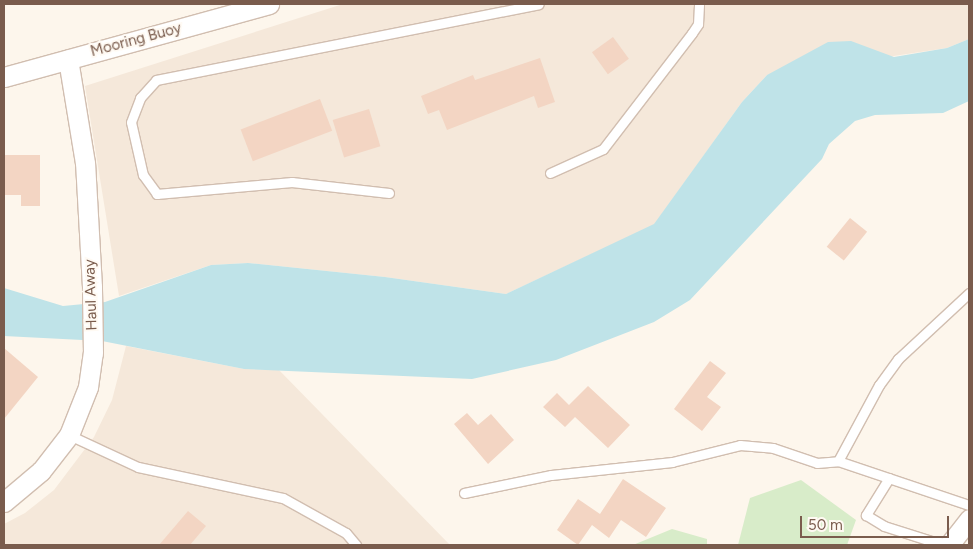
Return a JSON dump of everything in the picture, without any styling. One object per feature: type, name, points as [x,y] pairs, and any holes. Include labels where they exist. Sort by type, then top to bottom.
[{"type":"street","name":"Mooring Buoy","points":[[4,77],[269,4]]},
{"type":"street","name":"Haul Away","points":[[4,502],[41,472],[68,435],[88,386],[93,353],[92,286],[85,163],[68,59]]},
{"type":"street","points":[[949,544],[969,519]]},
{"type":"lane","points":[[389,193],[292,182],[156,194],[143,175],[131,122],[140,98],[156,80],[539,4]]},
{"type":"lane","points":[[550,173],[603,149],[698,24],[699,4]]},
{"type":"lane","points":[[838,460],[879,385],[898,359],[969,293]]},
{"type":"lane","points":[[68,435],[138,467],[283,498],[346,533],[356,545]]},
{"type":"lane","points":[[464,493],[551,475],[672,462],[740,445],[773,448],[817,463],[838,460],[969,505]]},
{"type":"lane","points":[[889,478],[866,515],[884,526],[931,541],[949,544]]},
{"type":"shaded area","points":[[343,4],[969,4],[969,39],[947,48],[767,75],[742,102],[654,225],[506,294],[385,277],[248,263],[211,265],[119,296],[85,86]]},
{"type":"shaded area","points":[[126,346],[244,369],[279,370],[450,545],[4,545],[4,524],[25,513],[54,490],[94,437],[112,400]]},
{"type":"green space","points":[[801,480],[856,520],[847,545],[738,545],[750,498]]},
{"type":"green space","points":[[672,529],[707,539],[707,545],[633,545]]},
{"type":"water","points":[[969,39],[969,101],[943,113],[875,115],[855,121],[829,144],[822,159],[690,300],[654,322],[556,360],[472,379],[244,369],[102,341],[4,336],[4,288],[63,306],[105,302],[211,265],[248,263],[385,277],[506,294],[654,224],[742,102],[767,75],[828,42],[851,41],[894,57],[947,48]]},
{"type":"building","points":[[613,37],[629,59],[608,74],[592,52]]},
{"type":"building","points":[[540,58],[555,102],[538,108],[534,96],[447,130],[439,110],[428,114],[421,96],[473,75],[475,80]]},
{"type":"building","points":[[320,99],[332,131],[253,161],[241,129]]},
{"type":"building","points":[[369,109],[380,146],[344,157],[333,120]]},
{"type":"building","points":[[4,155],[40,155],[40,206],[21,206],[21,195],[4,195]]},
{"type":"building","points":[[850,218],[867,232],[844,261],[827,247]]},
{"type":"building","points":[[4,348],[38,377],[4,419]]},
{"type":"building","points":[[710,361],[726,373],[707,397],[721,407],[702,431],[674,409]]},
{"type":"building","points":[[588,386],[630,425],[608,448],[575,417],[565,427],[543,407],[557,393],[569,405]]},
{"type":"building","points":[[467,413],[478,425],[491,414],[514,440],[488,464],[454,424]]},
{"type":"building","points":[[623,479],[666,508],[646,537],[621,520],[609,538],[592,525],[578,545],[557,530],[578,499],[600,514]]},
{"type":"building","points":[[188,511],[206,526],[190,545],[159,545]]}]
